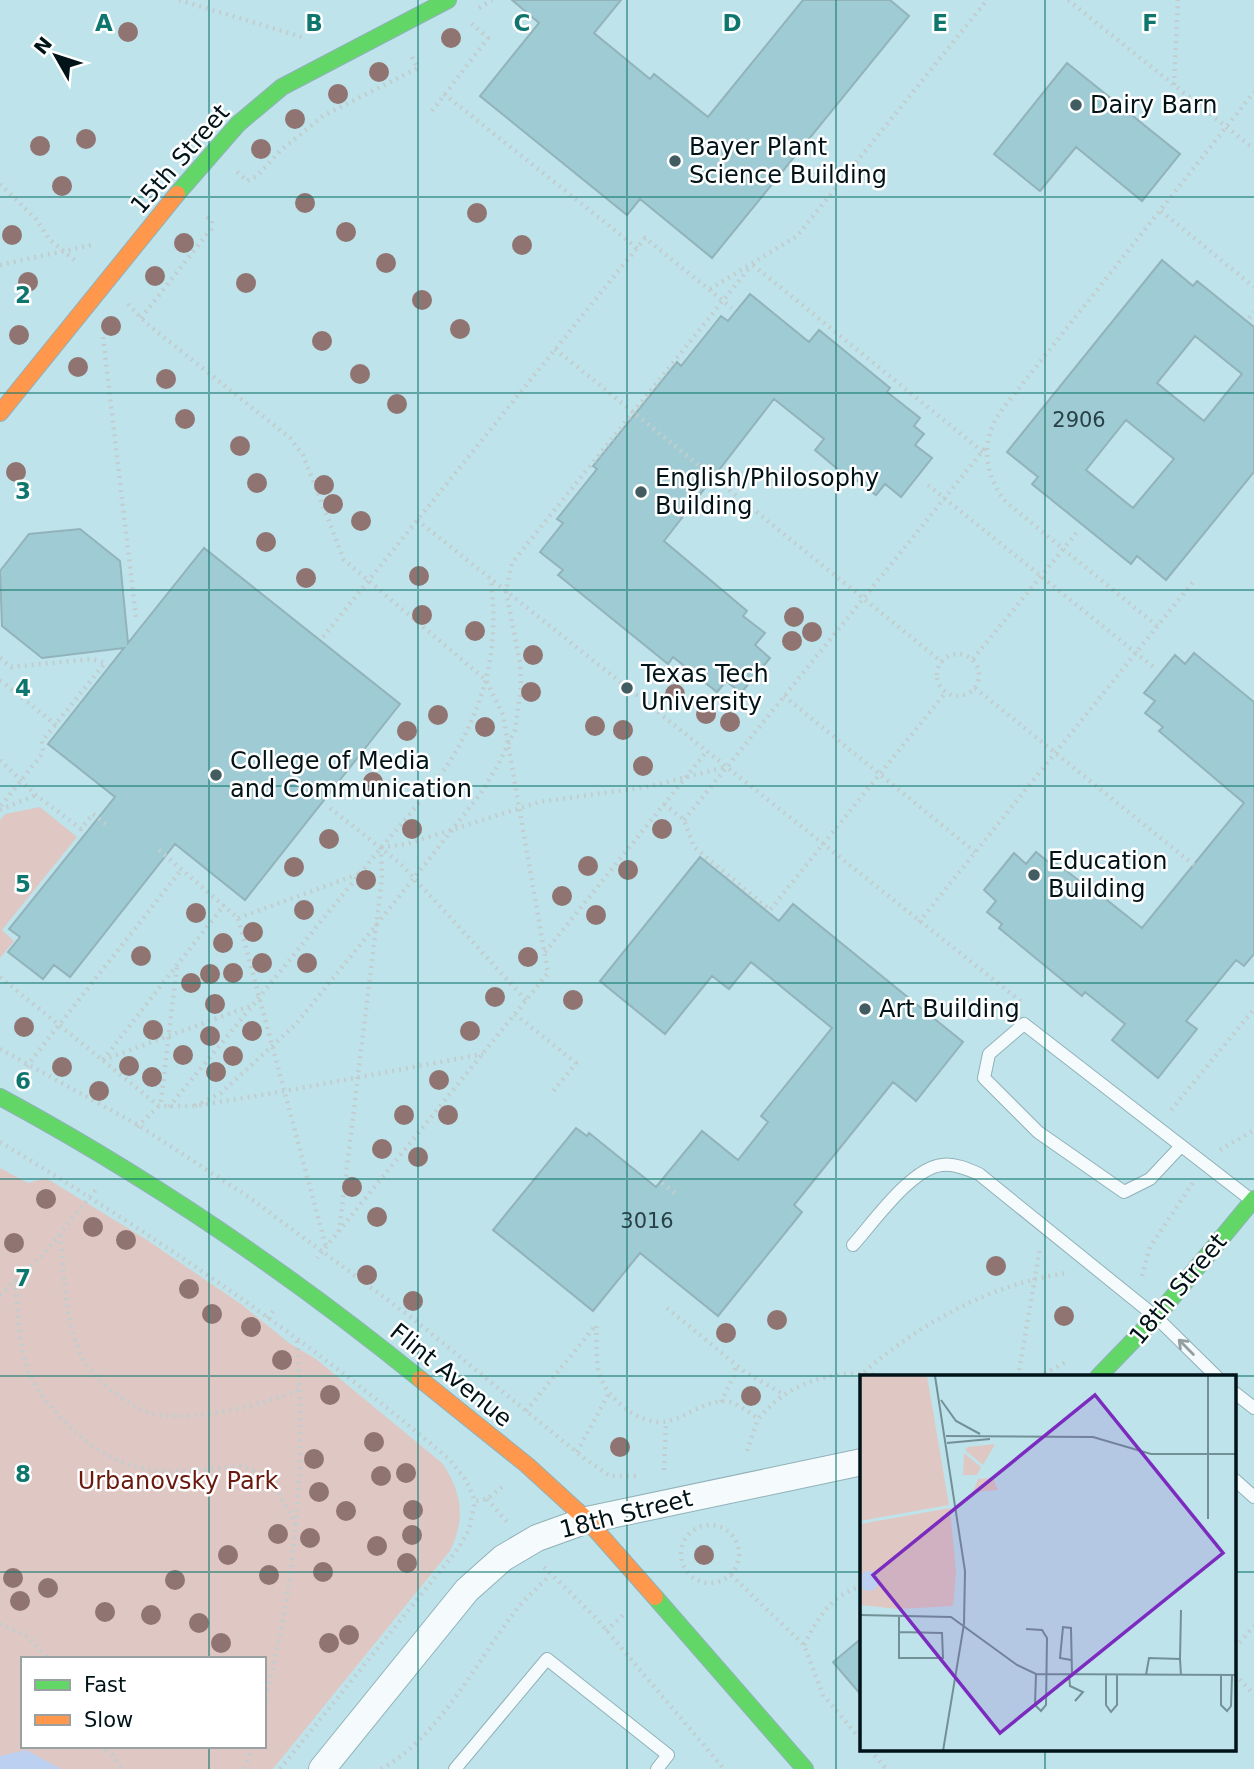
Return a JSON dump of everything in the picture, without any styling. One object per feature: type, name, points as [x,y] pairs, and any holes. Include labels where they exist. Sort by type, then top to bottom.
[{"type":"street","name":"15th Street","points":[[0,413],[194,172],[238,124],[282,87],[402,27],[449,0]]},
{"type":"street","name":"Flint Avenue","points":[[1,1098],[115,1161],[195,1211],[297,1283],[528,1467],[587,1520],[805,1769]]},
{"type":"street","name":"18th Street","points":[[1110,1374],[1253,1200]]},
{"type":"street","name":"18th Street","points":[[322,1769],[467,1590],[503,1558],[525,1545],[587,1520],[860,1462]]},
{"type":"lane","points":[[1181,1146],[1150,1179],[1124,1192],[1038,1132],[984,1078],[989,1054],[1024,1024],[1253,1200]]},
{"type":"lane","points":[[853,1245],[896,1196],[922,1173],[941,1165],[964,1167],[979,1174],[1156,1317],[1215,1375]]},
{"type":"lane","points":[[1240,1216],[1254,1227]]},
{"type":"lane","points":[[1236,1394],[1254,1408]]},
{"type":"lane","points":[[1236,1481],[1254,1497]]},
{"type":"lane","points":[[455,1769],[547,1660],[668,1755],[657,1769]]},
{"type":"path","points":[[179,0],[305,37]]},
{"type":"path","points":[[474,12],[492,0]]},
{"type":"path","points":[[1068,0],[1254,149]]},
{"type":"path","points":[[1174,85],[1178,0]]},
{"type":"path","points":[[710,289],[752,266],[797,236],[984,1]]},
{"type":"path","points":[[432,111],[488,38],[465,18]]},
{"type":"path","points":[[231,167],[247,181],[257,177],[280,151],[323,116],[418,68],[408,48]]},
{"type":"path","points":[[684,820],[944,499],[985,454],[989,433],[1000,411],[1254,93]]},
{"type":"path","points":[[444,94],[637,248]]},
{"type":"path","points":[[0,184],[36,219],[49,239],[104,284]]},
{"type":"path","points":[[141,317],[211,229],[212,221],[198,209]]},
{"type":"path","points":[[1161,211],[1254,286]]},
{"type":"path","points":[[323,636],[645,238],[732,308]]},
{"type":"path","points":[[195,1106],[221,1093],[296,1024],[481,793],[508,746],[519,711],[520,663],[506,591],[512,563],[752,266]]},
{"type":"path","points":[[752,266],[985,454],[990,475],[1002,497],[1157,626]]},
{"type":"path","points":[[117,309],[124,300],[141,317],[290,438],[303,455],[344,560],[486,680],[498,699],[545,952],[548,973],[327,1248],[267,1318]]},
{"type":"path","points":[[1249,318],[1254,312]]},
{"type":"path","points":[[94,337],[102,327],[136,618]]},
{"type":"path","points":[[555,349],[942,662]]},
{"type":"path","points":[[928,485],[1156,669]]},
{"type":"path","points":[[417,520],[1029,1007]]},
{"type":"path","points":[[973,659],[1078,531]]},
{"type":"path","points":[[169,1107],[381,847],[456,750],[470,726],[486,680],[494,637],[491,579]]},
{"type":"path","points":[[919,922],[1193,582]]},
{"type":"path","points":[[958,654],[973,659],[979,672],[975,688],[961,696],[946,692],[938,679],[942,662],[958,654]]},
{"type":"path","points":[[0,658],[11,667],[92,659],[105,663],[42,741],[43,753],[0,808]]},
{"type":"path","points":[[0,680],[56,725]]},
{"type":"path","points":[[975,688],[1194,864]]},
{"type":"path","points":[[664,804],[684,820],[694,846],[771,910],[946,692]]},
{"type":"path","points":[[784,696],[975,852]]},
{"type":"path","points":[[545,952],[707,751]]},
{"type":"path","points":[[0,760],[36,795],[81,829],[93,814],[107,825]]},
{"type":"path","points":[[381,847],[407,844],[560,798],[647,787],[727,767]]},
{"type":"path","points":[[0,808],[36,795]]},
{"type":"path","points":[[330,808],[381,847],[414,878],[526,1000]]},
{"type":"path","points":[[339,1233],[382,878],[381,847]]},
{"type":"path","points":[[159,850],[238,918],[327,1248]]},
{"type":"path","points":[[1,1098],[182,869]]},
{"type":"path","points":[[238,918],[360,873]]},
{"type":"path","points":[[103,1060],[223,905]]},
{"type":"path","points":[[0,1295],[60,1236],[92,1198],[138,1125],[159,1106],[177,965]]},
{"type":"path","points":[[0,977],[159,1106],[195,1106],[483,1054]]},
{"type":"path","points":[[103,1060],[253,1005]]},
{"type":"path","points":[[1166,1116],[1254,1009]]},
{"type":"path","points":[[515,1014],[576,1063],[551,1094]]},
{"type":"path","points":[[1128,1294],[1144,1274],[1150,1247],[1159,1230],[1206,1165],[1231,1142],[1254,1130]]},
{"type":"path","points":[[0,1142],[213,1277],[450,1460],[466,1480],[475,1501],[469,1530],[458,1549],[280,1769]]},
{"type":"path","points":[[662,1183],[676,1194]]},
{"type":"path","points":[[1018,1375],[1045,1227]]},
{"type":"path","points":[[60,1236],[71,1325],[87,1364],[111,1390],[146,1412],[181,1415],[242,1409],[279,1399],[301,1388]]},
{"type":"path","points":[[863,1373],[888,1352],[957,1309],[1034,1278],[1096,1268]]},
{"type":"path","points":[[15,1281],[29,1371],[50,1408],[85,1442],[121,1465],[172,1473],[240,1466],[251,1468],[268,1480],[282,1499],[298,1530]]},
{"type":"path","points":[[667,1308],[736,1364],[783,1394]]},
{"type":"path","points":[[526,1411],[596,1325],[598,1369],[609,1393],[632,1413],[648,1420],[667,1422],[721,1402],[732,1402],[758,1419]]},
{"type":"path","points":[[266,1697],[279,1648],[298,1530],[301,1388],[297,1340]]},
{"type":"path","points":[[1042,1375],[1072,1358]]},
{"type":"path","points":[[721,1402],[734,1376],[736,1364]]},
{"type":"path","points":[[747,1451],[758,1419],[783,1394],[828,1376],[863,1373],[876,1375]]},
{"type":"path","points":[[577,1452],[609,1393]]},
{"type":"path","points":[[664,1470],[667,1422]]},
{"type":"path","points":[[475,1501],[487,1499],[562,1440]]},
{"type":"path","points":[[487,1499],[550,1575],[596,1618],[724,1769]]},
{"type":"path","points":[[711,1524],[732,1534],[738,1544],[740,1556],[731,1575],[719,1582],[706,1584],[695,1580],[686,1572],[680,1560],[680,1549],[691,1531],[711,1524]]},
{"type":"path","points":[[381,1769],[414,1747],[494,1643],[514,1612],[550,1575]]},
{"type":"path","points":[[731,1575],[804,1645],[823,1695],[860,1739]]},
{"type":"path","points":[[804,1645],[822,1613],[844,1591],[860,1587]]},
{"type":"path","points":[[0,1624],[29,1637],[46,1657]]},
{"type":"path","points":[[1236,1647],[1254,1626]]},
{"type":"path","points":[[1236,1676],[1254,1695]]},
{"type":"path","points":[[103,1748],[119,1761],[124,1769]]},
{"type":"path","points":[[245,1769],[251,1748]]},
{"type":"path","points":[[872,1752],[886,1769]]},
{"type":"green space","points":[[40,807],[77,837],[2,930],[14,941],[0,958],[0,820],[5,814]]},
{"type":"green space","name":"Urbanovsky Park","points":[[0,1168],[28,1183],[46,1178],[144,1238],[241,1304],[289,1343],[316,1359],[442,1463],[454,1484],[460,1517],[450,1551],[273,1769],[0,1769]]},
{"type":"water","points":[[26,1750],[61,1769],[0,1769],[0,1756]]},
{"type":"building","name":"Bayer Plant Science Building","points":[[512,0],[621,0],[594,33],[650,79],[654,74],[708,117],[803,0],[890,0],[909,16],[712,258],[640,199],[627,215],[480,96],[539,23]]},
{"type":"building","name":"Dairy Barn","points":[[1067,63],[1180,154],[1142,201],[1076,147],[1040,191],[994,154]]},
{"type":"building","points":[[1162,260],[1193,286],[1197,281],[1254,327],[1254,472],[1166,580],[1137,556],[1131,564],[1032,484],[1038,477],[1007,452]],"holes":[[[1195,336],[1242,374],[1204,421],[1157,383]],[[1126,420],[1174,459],[1133,508],[1086,470]]]},
{"type":"building","name":"English/Philosophy Building","points":[[750,294],[809,342],[819,330],[890,388],[887,392],[920,418],[914,426],[924,434],[915,445],[932,458],[901,497],[885,484],[876,495],[855,479],[853,482],[815,450],[824,439],[774,399],[664,541],[747,611],[743,616],[765,633],[755,645],[770,658],[741,693],[726,681],[717,692],[673,657],[668,664],[558,575],[563,570],[540,552],[563,523],[557,519],[597,469],[593,466],[677,362],[681,366],[721,316],[728,321]]},
{"type":"building","name":"College of Media and Communication","points":[[80,529],[120,561],[128,643],[204,548],[400,704],[245,900],[175,844],[70,977],[54,965],[43,979],[8,952],[20,937],[9,929],[115,797],[48,744],[124,648],[42,658],[2,626],[0,571],[29,534]]},
{"type":"building","name":"Education Building","points":[[1194,653],[1254,702],[1254,954],[1244,966],[1236,960],[1186,1021],[1197,1029],[1158,1078],[1112,1040],[1125,1024],[1085,992],[1082,996],[999,928],[1002,924],[987,912],[996,901],[984,890],[1014,853],[1026,864],[1036,852],[1052,865],[1055,862],[1086,886],[1087,884],[1142,928],[1244,803],[1159,731],[1163,727],[1145,713],[1155,701],[1144,693],[1175,655],[1185,664]]},
{"type":"building","points":[[700,857],[779,921],[793,904],[963,1042],[916,1101],[893,1082],[794,1205],[802,1212],[718,1316],[640,1253],[593,1311],[493,1230],[576,1128],[587,1136],[589,1133],[656,1187],[702,1131],[738,1160],[768,1122],[761,1116],[832,1028],[751,962],[729,989],[712,976],[665,1034],[600,981]]},
{"type":"building","points":[[860,1640],[860,1694],[833,1662]]},
{"type":"traffic: fast","points":[[177,194],[238,124],[282,87],[448,0]]},
{"type":"traffic: fast","points":[[0,1097],[110,1160],[217,1228],[320,1301],[420,1379]]},
{"type":"traffic: fast","points":[[1100,1375],[1156,1317],[1254,1199]]},
{"type":"traffic: fast","points":[[655,1597],[805,1769]]},
{"type":"traffic: slow","points":[[0,413],[177,194]]},
{"type":"traffic: slow","points":[[420,1379],[527,1465],[587,1520],[655,1597]]},
{"type":"place","name":"Dairy Barn","points":[[1076,105]]},
{"type":"place","name":"Bayer Plant Science Building","points":[[675,161]]},
{"type":"place","name":"English/Philosophy Building","points":[[641,492]]},
{"type":"place","name":"Texas Tech University","points":[[627,688]]},
{"type":"place","name":"College of Media and Communication","points":[[216,775]]},
{"type":"place","name":"Education Building","points":[[1034,875]]},
{"type":"place","name":"Art Building","points":[[865,1009]]}]
